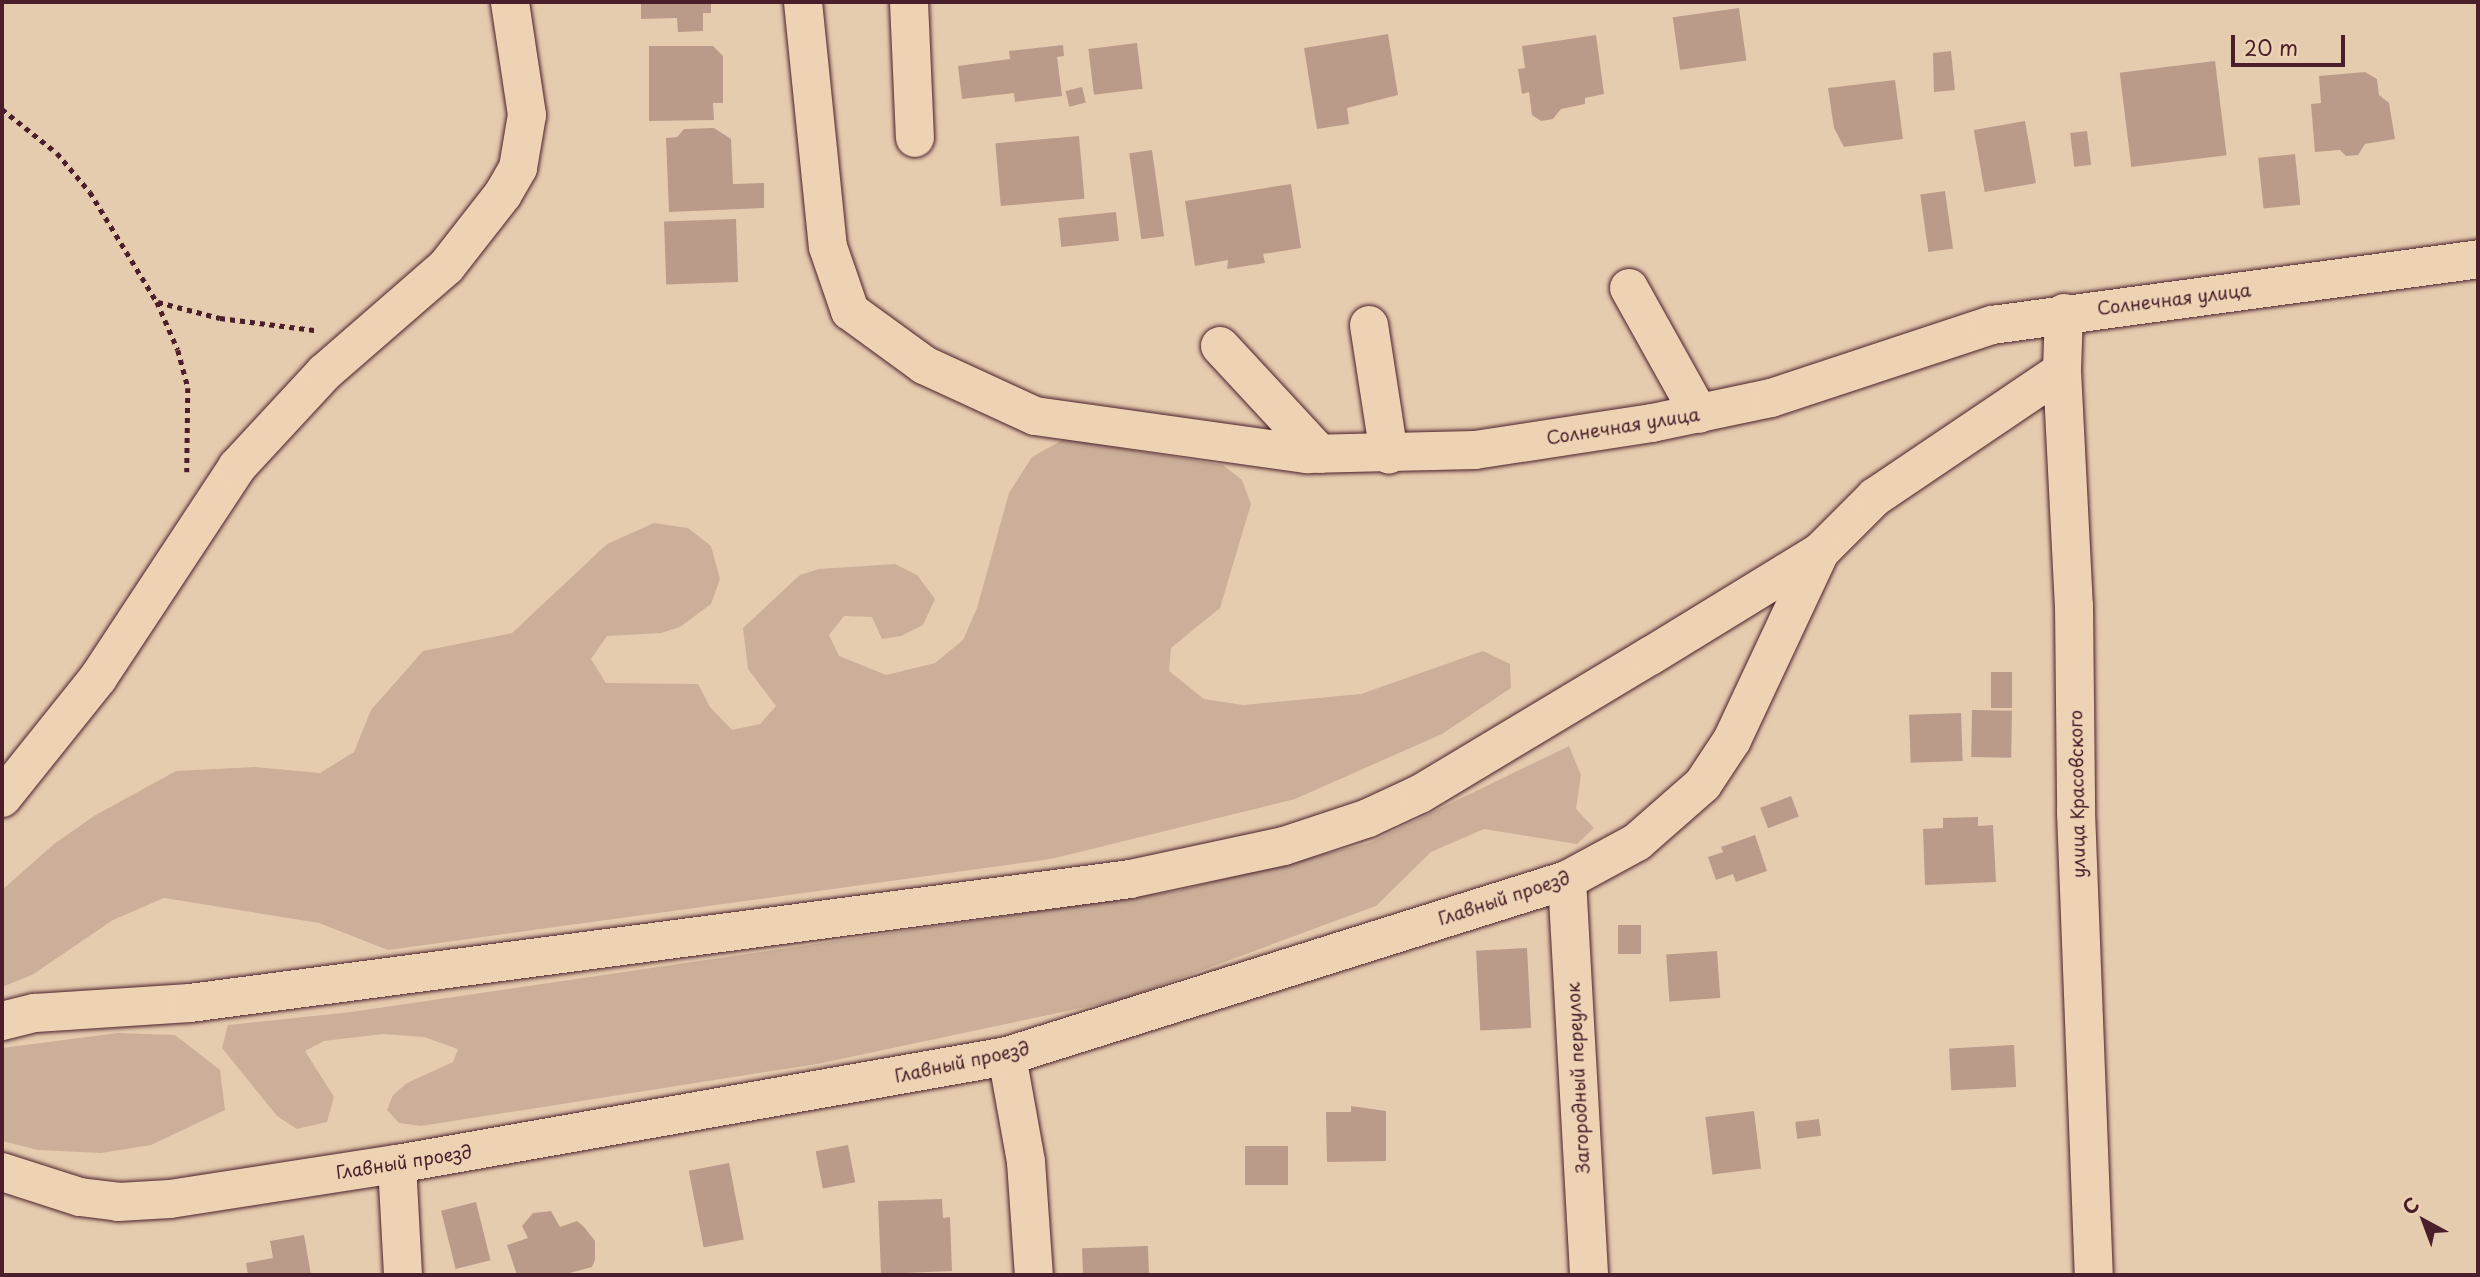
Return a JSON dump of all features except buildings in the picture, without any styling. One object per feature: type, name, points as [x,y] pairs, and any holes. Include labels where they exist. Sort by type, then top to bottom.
[{"type":"street","points":[[2,798],[98,678],[237,467],[325,372],[446,267],[479,228],[518,168],[527,115],[510,2]]},
{"type":"street","name":"Солнечная улица","points":[[803,2],[828,247],[850,311],[924,365],[1035,416],[1320,454],[1475,450],[1699,414],[1818,386],[1945,338],[2064,313],[2478,259]]},
{"type":"street","points":[[909,2],[915,138]]},
{"type":"street","points":[[1629,288],[1699,414]]},
{"type":"street","name":"улица Красовского","points":[[2064,313],[2062,371],[2074,606],[2076,812],[2094,1275]]},
{"type":"street","points":[[1368,325],[1389,454]]},
{"type":"street","points":[[1220,346],[1320,454]]},
{"type":"street","points":[[2,1021],[36,1013],[190,1003],[1116,880],[1284,846],[1368,818],[1420,794],[1820,552],[1875,497],[2062,371]]},
{"type":"street","name":"Главный проезд","points":[[2,1172],[80,1197],[118,1202],[170,1199],[397,1164],[1007,1056],[1567,880],[1637,842],[1703,784],[1732,740],[1820,552]]},
{"type":"street","name":"Загородный переулок","points":[[1567,880],[1589,1275]]},
{"type":"street","points":[[1007,1056],[1026,1162],[1034,1275]]},
{"type":"street","points":[[397,1164],[402,1275]]},
{"type":"path","points":[[2,109],[57,153],[90,192],[157,302],[178,350],[187,387],[186,484]]},
{"type":"path","points":[[157,302],[220,318],[365,338]]},
{"type":"shaded area","points":[[1064,439],[1223,465],[1242,480],[1251,504],[1220,608],[1171,648],[1169,671],[1204,699],[1243,705],[1361,694],[1483,651],[1510,664],[1511,688],[1442,734],[1295,799],[1051,859],[388,950],[319,923],[164,898],[113,920],[32,975],[2,987],[2,890],[54,844],[94,816],[176,771],[255,767],[320,773],[354,752],[371,710],[423,651],[512,633],[607,544],[654,523],[688,528],[711,546],[720,579],[711,604],[680,627],[661,633],[607,636],[591,659],[606,683],[698,684],[710,707],[732,730],[760,724],[776,706],[748,669],[743,628],[800,575],[819,569],[895,564],[917,575],[935,599],[923,625],[901,636],[882,639],[872,617],[844,616],[829,635],[839,656],[886,675],[935,663],[963,640],[977,608],[1009,493],[1032,457]]},
{"type":"shaded area","points":[[1569,746],[1581,775],[1576,809],[1594,828],[1577,844],[1484,829],[1431,852],[1376,906],[1124,999],[817,1064],[421,1126],[399,1123],[387,1110],[393,1095],[407,1083],[453,1062],[458,1049],[424,1037],[383,1034],[324,1041],[305,1051],[334,1097],[327,1122],[297,1129],[277,1116],[222,1048],[228,1025],[351,1012],[1176,891],[1369,843]]},
{"type":"shaded area","points":[[118,1033],[175,1035],[220,1070],[225,1110],[151,1145],[101,1153],[38,1150],[2,1141],[2,1048]]}]
